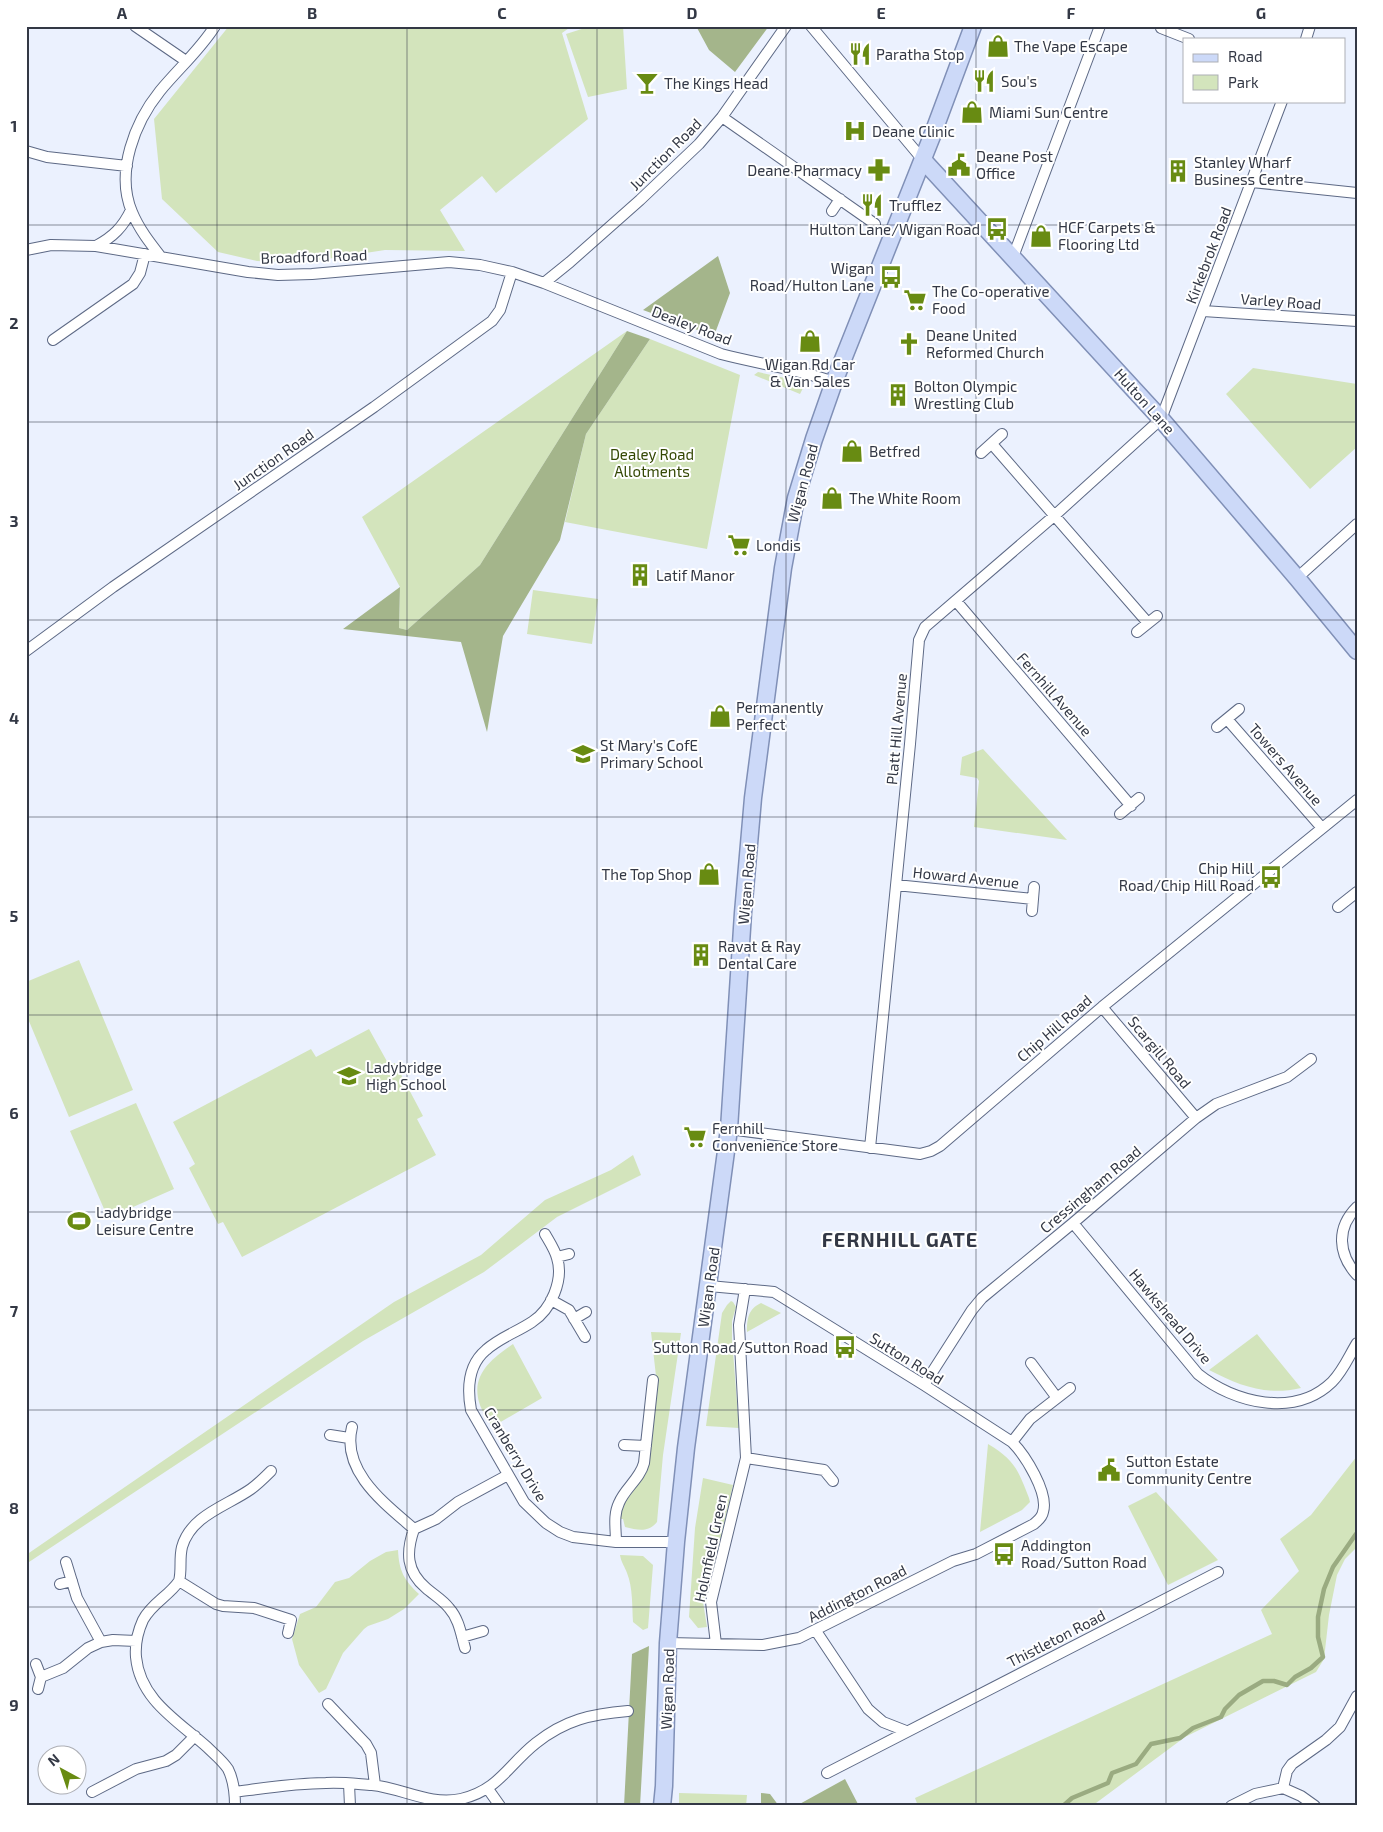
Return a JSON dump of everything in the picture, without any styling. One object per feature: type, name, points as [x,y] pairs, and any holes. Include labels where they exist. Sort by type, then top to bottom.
[{"type":"main road","name":"Wigan Road","points":[[662,1805],[668,1643],[676,1542],[686,1448],[729,1129],[743,912],[754,791],[783,568],[799,483],[834,382],[923,160],[973,26]]},
{"type":"main road","name":"Hulton Lane","points":[[923,160],[1161,419],[1357,651]]},
{"type":"street","points":[[135,26],[186,61]]},
{"type":"street","points":[[161,257],[140,229],[131,210],[126,190],[127,166],[131,145],[148,107],[215,26]]},
{"type":"street","name":"Junction Road","points":[[544,283],[684,160],[722,117],[786,26]]},
{"type":"street","points":[[811,26],[875,100],[923,160]]},
{"type":"street","points":[[1013,257],[1100,26]]},
{"type":"street","points":[[1306,38],[1310,26]]},
{"type":"street","points":[[1161,28],[1186,38]]},
{"type":"street","name":"Kirkebrok Road","points":[[1161,419],[1282,102]]},
{"type":"street","points":[[722,117],[875,224]]},
{"type":"street","points":[[26,151],[47,157],[127,166]]},
{"type":"street","points":[[1252,182],[1357,194]]},
{"type":"street","points":[[832,211],[840,199]]},
{"type":"street","points":[[96,246],[110,239],[118,231],[131,210]]},
{"type":"street","name":"Broadford Road","points":[[26,250],[51,245],[96,246],[248,272],[278,274],[312,274],[449,262],[480,265],[512,272],[544,283]]},
{"type":"street","points":[[53,340],[133,284],[140,274],[145,254]]},
{"type":"street","name":"Junction Road","points":[[26,651],[113,587],[374,407],[492,321],[500,310],[512,272]]},
{"type":"street","name":"Dealey Road","points":[[544,283],[721,354],[811,374],[834,382]]},
{"type":"street","name":"Varley Road","points":[[1203,310],[1357,321]]},
{"type":"street","name":"Platt Hill Avenue","points":[[870,1148],[919,640],[926,627],[1054,516],[1161,419]]},
{"type":"street","points":[[981,453],[1002,434]]},
{"type":"street","points":[[992,444],[1148,623]]},
{"type":"street","points":[[1297,578],[1357,524]]},
{"type":"street","name":"Fernhill Avenue","points":[[956,601],[1131,806]]},
{"type":"street","points":[[1137,632],[1156,616]]},
{"type":"street","name":"Towers Avenue","points":[[1217,728],[1239,710]]},
{"type":"street","name":"Towers Avenue","points":[[1227,719],[1322,828]]},
{"type":"street","points":[[1120,814],[1139,798]]},
{"type":"street","name":"Chip Hill Road","points":[[729,1129],[920,1154],[931,1151],[940,1146],[1102,1006],[1357,800]]},
{"type":"street","name":"Howard Avenue","points":[[896,885],[1033,899]]},
{"type":"street","name":"Howard Avenue","points":[[1032,911],[1034,887]]},
{"type":"street","points":[[1338,908],[1357,892]]},
{"type":"street","name":"Scargill Road","points":[[1102,1006],[1196,1118]]},
{"type":"street","name":"Cressingham Road","points":[[924,1385],[972,1310],[982,1298],[1196,1118],[1216,1104],[1287,1077],[1311,1059]]},
{"type":"street","points":[[1357,1208],[1346,1221],[1342,1241],[1344,1257],[1357,1275]]},
{"type":"street","name":"Hawkshead Drive","points":[[1073,1223],[1198,1374],[1228,1393],[1271,1403],[1298,1400],[1312,1396],[1325,1388],[1340,1373],[1357,1343]]},
{"type":"street","name":"Cranberry Drive","points":[[545,1234],[557,1257],[558,1266],[556,1286],[552,1300],[544,1312],[533,1322],[485,1350],[477,1361],[470,1377],[468,1393],[471,1410],[524,1502],[553,1528],[573,1537],[616,1542],[676,1542]]},
{"type":"street","points":[[557,1257],[569,1254]]},
{"type":"street","name":"Sutton Road","points":[[708,1286],[774,1292],[1012,1442],[1023,1454],[1031,1468],[1044,1498],[1043,1513]]},
{"type":"street","name":"Holmfield Green","points":[[716,1644],[711,1602],[746,1458],[738,1325],[746,1289]]},
{"type":"street","points":[[552,1300],[569,1310],[585,1337]]},
{"type":"street","points":[[574,1319],[586,1312]]},
{"type":"street","points":[[1031,1363],[1057,1398]]},
{"type":"street","points":[[616,1542],[615,1520],[618,1504],[642,1470],[653,1380]]},
{"type":"street","points":[[1012,1442],[1030,1419],[1070,1388]]},
{"type":"street","points":[[352,1426],[349,1448],[353,1460],[368,1485],[379,1499],[414,1528]]},
{"type":"street","points":[[330,1435],[349,1438]]},
{"type":"street","points":[[624,1444],[646,1446]]},
{"type":"street","points":[[746,1458],[824,1470],[833,1481]]},
{"type":"street","points":[[235,1806],[232,1778],[220,1758],[166,1714],[146,1689],[139,1672],[136,1641],[143,1621],[153,1606],[179,1582],[182,1546],[189,1532],[198,1522],[212,1512],[259,1489],[271,1471]]},
{"type":"street","points":[[414,1528],[436,1519],[458,1502],[508,1475]]},
{"type":"street","name":"Addington Road","points":[[668,1643],[774,1644],[799,1638],[953,1561],[976,1554],[1000,1542],[1034,1524],[1043,1513]]},
{"type":"street","points":[[414,1528],[408,1557],[412,1572],[418,1581],[449,1608],[458,1622],[465,1648]]},
{"type":"street","points":[[66,1562],[83,1610],[101,1642]]},
{"type":"street","name":"Thistleton Road","points":[[827,1773],[1218,1572]]},
{"type":"street","points":[[60,1584],[72,1581]]},
{"type":"street","points":[[179,1582],[216,1604],[254,1608],[291,1620],[288,1633]]},
{"type":"street","points":[[462,1636],[483,1631]]},
{"type":"street","points":[[816,1631],[868,1709],[882,1722],[906,1731]]},
{"type":"street","points":[[41,1677],[63,1668],[88,1648],[101,1642],[113,1640],[136,1641]]},
{"type":"street","points":[[36,1664],[41,1677],[38,1689]]},
{"type":"street","points":[[1283,1788],[1287,1771],[1292,1764],[1340,1728],[1357,1696]]},
{"type":"street","points":[[328,1704],[360,1736],[371,1753],[375,1786]]},
{"type":"street","points":[[235,1792],[306,1784],[349,1784],[375,1786],[442,1801],[462,1799],[488,1789],[495,1784],[535,1743],[553,1731],[591,1715],[628,1711]]},
{"type":"street","points":[[345,1722],[354,1714]]},
{"type":"street","points":[[92,1792],[106,1779],[176,1755],[195,1736]]},
{"type":"street","points":[[349,1784],[350,1806]]},
{"type":"street","points":[[1231,1806],[1255,1794],[1283,1788],[1301,1796],[1315,1806]]},
{"type":"street","points":[[488,1789],[500,1806]]},
{"type":"green space","points":[[229,26],[572,26],[562,33],[588,119],[496,193],[482,176],[440,210],[465,251],[385,250],[300,263],[257,261],[218,252],[162,199],[154,119]]},
{"type":"green space","points":[[623,26],[627,89],[588,97],[566,34],[588,27]]},
{"type":"green space","points":[[696,26],[769,26],[735,72],[709,50]]},
{"type":"green space","points":[[718,256],[730,293],[714,336],[643,310]]},
{"type":"green space","points":[[627,331],[480,565],[407,630],[399,628],[400,587],[362,517]]},
{"type":"green space","points":[[627,331],[650,339],[586,434],[560,540],[503,636],[487,732],[461,642],[343,629],[400,587],[399,628],[407,630],[480,565]]},
{"type":"green space","name":"Dealey Road Allotments","points":[[650,339],[740,375],[707,549],[565,522],[586,434]]},
{"type":"green space","points":[[1253,368],[1357,384],[1357,447],[1310,489],[1226,394]]},
{"type":"green space","points":[[758,372],[805,384],[800,394],[754,375]]},
{"type":"green space","points":[[533,590],[598,599],[592,644],[527,634]]},
{"type":"green space","points":[[983,749],[1067,840],[974,827],[979,781],[977,778],[960,775],[962,757]]},
{"type":"green space","points":[[79,960],[133,1090],[69,1117],[26,1014],[26,982]]},
{"type":"green space","points":[[369,1029],[389,1065],[395,1063],[423,1116],[417,1119],[436,1155],[242,1257],[223,1222],[218,1224],[189,1168],[195,1164],[173,1122],[311,1049],[316,1057]]},
{"type":"green space","points":[[136,1103],[174,1189],[108,1218],[70,1131]]},
{"type":"green space","points":[[633,1155],[641,1175],[557,1217],[484,1272],[363,1341],[26,1564],[26,1555],[394,1302],[481,1255],[545,1200],[611,1170]]},
{"type":"green space","points":[[731,1301],[736,1307],[732,1321],[732,1339],[739,1428],[706,1426],[722,1313]]},
{"type":"green space","points":[[761,1303],[781,1313],[747,1332],[749,1315],[753,1308]]},
{"type":"green space","points":[[651,1332],[681,1333],[663,1455],[657,1522],[650,1528],[638,1530],[625,1527],[623,1519],[619,1519],[621,1508],[646,1473],[656,1376]]},
{"type":"green space","points":[[1257,1334],[1301,1388],[1276,1391],[1254,1388],[1232,1381],[1209,1370]]},
{"type":"green space","points":[[513,1344],[542,1398],[492,1427],[479,1402],[478,1383],[491,1361]]},
{"type":"green space","points":[[988,1444],[1004,1455],[1014,1466],[1022,1480],[1030,1502],[1022,1510],[980,1532]]},
{"type":"green space","points":[[1357,1456],[1357,1547],[1345,1559],[1337,1575],[1329,1615],[1324,1659],[1316,1672],[1185,1737],[1092,1806],[918,1806],[915,1798],[1272,1634],[1261,1610],[1299,1571],[1280,1539],[1311,1515]]},
{"type":"green space","points":[[703,1478],[733,1485],[711,1580],[703,1602],[707,1627],[698,1628],[689,1617],[695,1528]]},
{"type":"green space","points":[[1156,1492],[1218,1560],[1168,1585],[1128,1506]]},
{"type":"green space","points":[[398,1550],[403,1575],[419,1594],[404,1609],[388,1619],[364,1629],[343,1653],[326,1689],[319,1693],[299,1665],[292,1639],[300,1614],[316,1607],[335,1582],[349,1578],[370,1561],[386,1552]]},
{"type":"green space","points":[[620,1555],[643,1556],[653,1565],[648,1628],[643,1630],[633,1622],[630,1585]]},
{"type":"green space","points":[[649,1646],[640,1806],[624,1806],[632,1654]]},
{"type":"green space","points":[[845,1779],[859,1806],[796,1806]]},
{"type":"green space","points":[[679,1793],[747,1795],[746,1806],[679,1806]]},
{"type":"green space","points":[[761,1793],[770,1794],[779,1806],[761,1806]]},
{"type":"waterway","points":[[1063,1806],[1072,1798],[1108,1783],[1112,1773],[1136,1764],[1151,1744],[1180,1738],[1193,1728],[1221,1717],[1225,1709],[1239,1695],[1263,1681],[1274,1681],[1287,1685],[1323,1657],[1318,1637],[1318,1617],[1324,1589],[1333,1567],[1356,1534]]},
{"type":"place","name":"The Vape Escape","points":[[998,46]]},
{"type":"place","name":"Paratha Stop","points":[[860,54]]},
{"type":"place","name":"Sou's","points":[[984,81]]},
{"type":"place","name":"The Kings Head","points":[[647,83]]},
{"type":"place","name":"Miami Sun Centre","points":[[972,112]]},
{"type":"place","name":"Deane Clinic","points":[[855,131]]},
{"type":"place","name":"Deane Post Office","points":[[959,165]]},
{"type":"place","name":"Deane Pharmacy","points":[[879,170]]},
{"type":"place","name":"Stanley Wharf Business Centre","points":[[1178,171]]},
{"type":"place","name":"Trufflez","points":[[872,205]]},
{"type":"place","name":"Hulton Lane/Wigan Road","points":[[997,229]]},
{"type":"place","name":"HCF Carpets & Flooring Ltd","points":[[1041,236]]},
{"type":"place","name":"Wigan Road/Hulton Lane","points":[[891,277]]},
{"type":"place","name":"The Co-operative Food","points":[[915,300]]},
{"type":"place","name":"Wigan Rd Car & Van Sales","points":[[810,341]]},
{"type":"place","name":"Deane United Reformed Church","points":[[909,344]]},
{"type":"place","name":"Bolton Olympic Wrestling Club","points":[[898,395]]},
{"type":"place","name":"Betfred","points":[[852,451]]},
{"type":"place","name":"The White Room","points":[[832,498]]},
{"type":"place","name":"Londis","points":[[739,545]]},
{"type":"place","name":"Latif Manor","points":[[640,575]]},
{"type":"place","name":"Permanently Perfect","points":[[720,716]]},
{"type":"place","name":"St Mary's CofE Primary School","points":[[583,754]]},
{"type":"place","name":"The Top Shop","points":[[709,874]]},
{"type":"place","name":"Chip Hill Road/Chip Hill Road","points":[[1271,877]]},
{"type":"place","name":"Ravat & Ray Dental Care","points":[[701,955]]},
{"type":"place","name":"Ladybridge High School","points":[[349,1076]]},
{"type":"place","name":"Fernhill Convenience Store","points":[[695,1137]]},
{"type":"place","name":"Ladybridge Leisure Centre","points":[[79,1221]]},
{"type":"place","name":"Sutton Road/Sutton Road","points":[[845,1347]]},
{"type":"place","name":"Sutton Estate Community Centre","points":[[1109,1470]]},
{"type":"place","name":"Addington Road/Sutton Road","points":[[1004,1554]]},
{"type":"district","name":"FERNHILL GATE","points":[[900,1239]]}]
